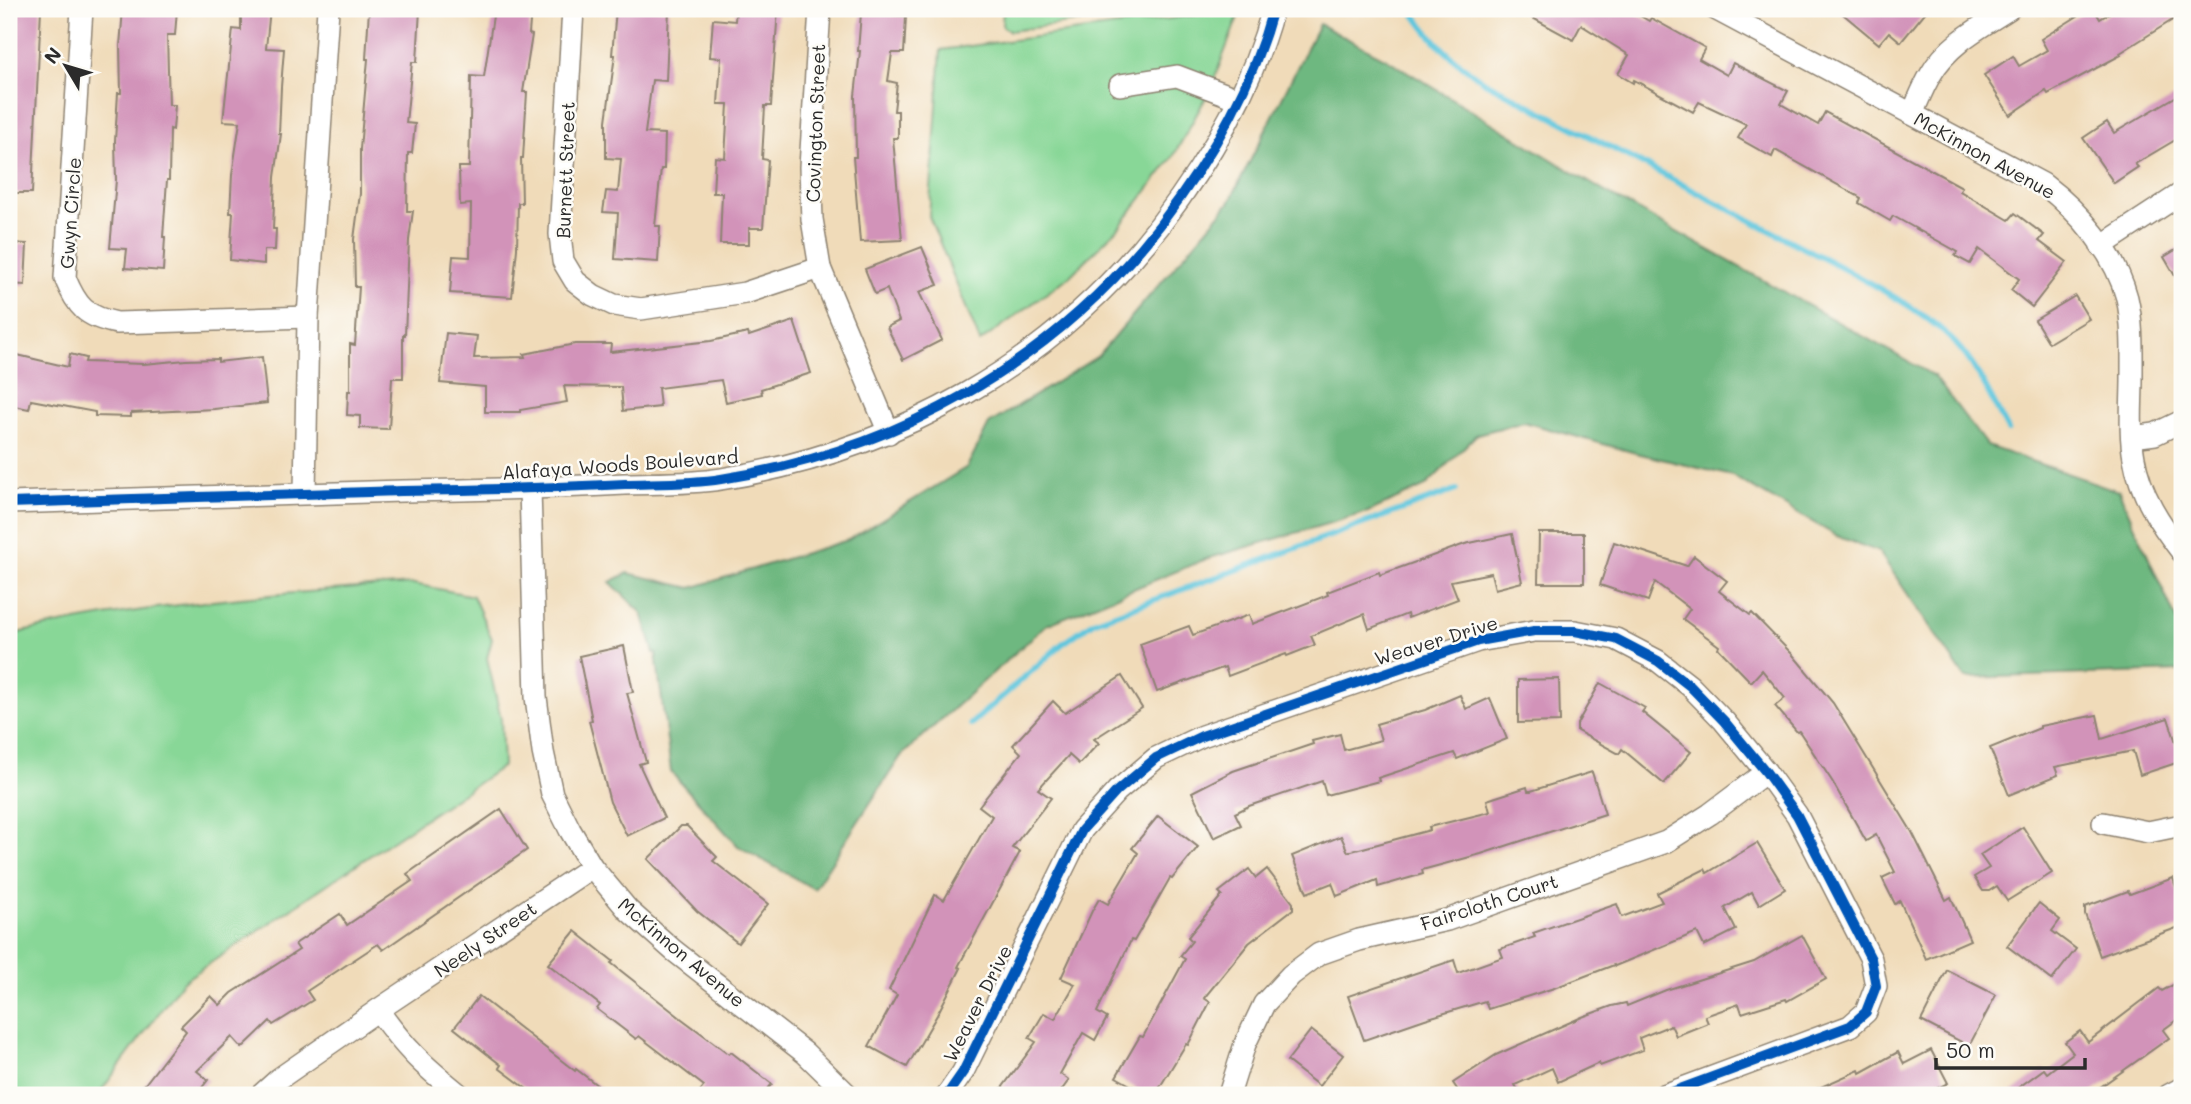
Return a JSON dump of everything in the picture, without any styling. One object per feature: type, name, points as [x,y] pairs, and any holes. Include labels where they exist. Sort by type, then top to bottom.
[{"type":"street","name":"Gwyn Circle","points":[[82,9],[65,278],[73,296],[85,312],[99,320],[117,323],[308,317]]},
{"type":"street","points":[[305,493],[308,317],[328,9]]},
{"type":"street","name":"Burnett Street","points":[[573,9],[560,234],[564,261],[575,281],[593,295],[614,305],[641,309],[745,293],[820,268]]},
{"type":"street","name":"Covington Street","points":[[820,9],[810,167],[812,219],[820,268],[889,433]]},
{"type":"street","name":"Alafaya Woods Boulevard","points":[[9,503],[530,489],[717,480],[773,469],[889,433],[955,402],[1015,364],[1084,309],[1138,253],[1188,189],[1229,118],[1266,33],[1273,9]]},
{"type":"street","name":"McKinnon Avenue","points":[[1715,9],[2043,184],[2062,198],[2081,218],[2118,274],[2127,299],[2132,335],[2133,458],[2141,486],[2160,524],[2182,552]]},
{"type":"street","points":[[1912,114],[1931,73],[1946,53],[1969,34],[2009,9]]},
{"type":"street","points":[[1120,85],[1177,76],[1238,99]]},
{"type":"street","points":[[2101,246],[2182,193]]},
{"type":"street","points":[[2132,437],[2155,434],[2182,421]]},
{"type":"street","name":"McKinnon Avenue","points":[[530,489],[536,697],[552,794],[592,867],[628,910],[673,950],[805,1053],[848,1095]]},
{"type":"street","name":"Weaver Drive","points":[[947,1095],[963,1072],[1082,830],[1116,791],[1156,758],[1202,736],[1478,641],[1534,631],[1575,631],[1616,639],[1658,661],[1690,686],[1724,720],[1797,815],[1871,959],[1876,986],[1866,1012],[1850,1027],[1664,1095]]},
{"type":"street","name":"Faircloth Court","points":[[1229,1095],[1245,1044],[1264,1004],[1292,975],[1319,954],[1359,940],[1447,920],[1666,842],[1710,814],[1766,772]]},
{"type":"street","points":[[2103,823],[2148,832],[2182,825]]},
{"type":"street","name":"Neely Street","points":[[261,1095],[280,1078],[592,867]]},
{"type":"street","points":[[379,1010],[402,1044],[423,1066],[460,1095]]},
{"type":"street","points":[[2169,1095],[2182,1088]]},
{"type":"green space","points":[[1003,9],[1171,9],[1010,31],[1002,27]]},
{"type":"green space","points":[[1241,9],[1210,90],[1173,157],[1120,226],[1070,276],[980,342],[929,216],[941,50]]},
{"type":"green space","points":[[1319,24],[1385,58],[1602,190],[1934,376],[1987,446],[2119,491],[2182,633],[2182,671],[1965,678],[1879,552],[1837,536],[1732,476],[1524,422],[1477,434],[1426,486],[1368,512],[1206,559],[1046,625],[901,756],[814,889],[738,846],[671,772],[656,653],[642,613],[610,582],[628,573],[691,588],[848,540],[967,467],[989,424],[1098,356],[1229,203]]},
{"type":"green space","points":[[414,584],[473,596],[492,639],[487,658],[501,719],[503,766],[182,982],[98,1095],[9,1095],[9,635],[160,608],[312,591]]},
{"type":"building","points":[[9,9],[41,9],[32,193],[9,193]]},
{"type":"building","points":[[123,9],[177,9],[175,35],[167,35],[169,105],[175,105],[173,130],[170,129],[163,271],[125,268],[127,249],[110,248],[116,180],[118,93],[121,93],[120,46]]},
{"type":"building","points":[[241,9],[270,9],[266,48],[284,49],[281,134],[275,177],[275,250],[264,250],[264,264],[230,260],[232,175],[240,122],[223,121],[233,29],[241,30]]},
{"type":"building","points":[[369,9],[420,9],[417,62],[412,62],[406,123],[415,124],[412,153],[408,153],[407,211],[413,211],[403,335],[403,378],[392,378],[389,429],[360,428],[360,416],[347,415],[350,344],[355,345],[359,287],[355,287],[354,239],[360,194],[360,149],[368,59]]},
{"type":"building","points":[[494,9],[531,9],[529,34],[532,35],[523,92],[527,92],[521,158],[522,203],[518,203],[512,297],[450,293],[453,256],[470,257],[471,204],[460,205],[459,167],[469,167],[471,76],[484,77]]},
{"type":"building","points":[[616,9],[669,9],[666,81],[652,80],[645,133],[665,134],[664,169],[661,169],[655,226],[660,226],[658,262],[615,259],[618,213],[603,212],[606,191],[618,192],[621,159],[606,158],[606,121],[615,55],[612,55]]},
{"type":"building","points":[[736,9],[778,9],[771,106],[765,106],[762,159],[768,160],[763,228],[749,228],[749,244],[720,244],[722,193],[713,193],[715,157],[725,158],[728,104],[718,104],[721,58],[710,57],[713,19],[735,21]]},
{"type":"building","points":[[1516,9],[1628,9],[1649,21],[1651,18],[1705,48],[1699,59],[1727,75],[1733,63],[1788,91],[1781,104],[1818,125],[1825,112],[1962,187],[1960,191],[2009,220],[2015,213],[2044,235],[2039,241],[2067,262],[2032,307],[2011,290],[2019,279],[1979,249],[1970,264],[1955,256],[1958,252],[1893,216],[1890,221],[1859,203],[1861,198],[1775,150],[1772,157],[1738,138],[1746,124],[1699,102],[1693,112],[1618,74],[1629,55],[1581,25],[1573,40]]},
{"type":"building","points":[[1837,9],[1928,9],[1901,42],[1889,32],[1879,44]]},
{"type":"building","points":[[2089,9],[2094,9],[2100,19],[2116,9],[2182,9],[2182,14],[2120,53],[2121,55],[2048,94],[2046,91],[2010,115],[1984,75],[2013,56],[2019,66],[2047,50],[2041,39]]},
{"type":"building","points":[[861,13],[906,16],[904,53],[892,53],[888,81],[897,83],[894,111],[898,111],[898,138],[893,138],[902,240],[860,242],[853,157],[856,157],[855,96]]},
{"type":"building","points":[[2182,93],[2182,136],[2135,164],[2138,167],[2114,183],[2083,138],[2107,122],[2114,133]]},
{"type":"building","points":[[9,243],[27,244],[25,285],[9,284]]},
{"type":"building","points":[[2182,246],[2182,288],[2164,257]]},
{"type":"building","points":[[922,247],[938,285],[919,292],[942,340],[903,360],[887,327],[899,321],[887,289],[875,294],[865,269]]},
{"type":"building","points":[[2075,296],[2089,319],[2049,343],[2035,320]]},
{"type":"building","points":[[794,321],[811,373],[761,389],[762,394],[726,402],[721,380],[658,388],[660,407],[623,411],[621,387],[564,386],[567,402],[520,412],[485,412],[485,387],[440,383],[446,333],[477,336],[474,358],[525,357],[524,354],[575,344],[611,344],[610,352],[711,341],[748,333],[749,336]]},
{"type":"building","points":[[9,353],[68,367],[70,354],[86,358],[85,362],[144,364],[218,359],[218,362],[262,357],[267,403],[131,413],[131,417],[95,416],[95,412],[31,400],[29,409],[9,405]]},
{"type":"building","points":[[1539,533],[1584,533],[1584,583],[1538,583]]},
{"type":"building","points":[[1512,534],[1522,582],[1495,589],[1491,573],[1451,581],[1458,599],[1408,618],[1407,614],[1369,629],[1364,614],[1311,636],[1315,645],[1287,656],[1286,654],[1228,676],[1225,667],[1157,692],[1140,644],[1189,626],[1193,635],[1249,615],[1252,624],[1379,572],[1380,575],[1465,544]]},
{"type":"building","points":[[1614,542],[1687,566],[1694,556],[1727,581],[1719,591],[1750,615],[1752,613],[1793,655],[1833,703],[1912,832],[1946,900],[1951,897],[1970,940],[1926,959],[1900,901],[1895,904],[1882,878],[1895,872],[1876,835],[1866,841],[1832,781],[1799,731],[1797,732],[1775,706],[1785,698],[1762,670],[1751,682],[1719,646],[1683,619],[1690,609],[1655,582],[1648,601],[1600,585]]},
{"type":"building","points":[[624,646],[633,692],[627,693],[646,762],[639,764],[664,818],[627,836],[610,802],[589,721],[592,720],[579,656]]},
{"type":"building","points":[[1122,676],[1142,708],[1094,739],[1099,743],[1079,764],[1069,755],[1038,789],[1051,798],[1012,848],[1020,852],[958,967],[961,968],[937,1015],[907,1067],[869,1046],[897,995],[889,990],[935,895],[944,900],[992,816],[979,806],[1021,753],[1013,745],[1053,701],[1065,713]]},
{"type":"building","points":[[1559,679],[1560,722],[1518,723],[1518,680]]},
{"type":"building","points":[[1600,683],[1645,708],[1642,712],[1691,752],[1664,784],[1622,749],[1619,754],[1577,731],[1577,724]]},
{"type":"building","points":[[1460,695],[1466,709],[1490,698],[1507,739],[1457,759],[1454,753],[1378,778],[1379,781],[1326,795],[1322,781],[1235,813],[1241,825],[1214,838],[1192,792],[1233,771],[1313,744],[1312,741],[1340,734],[1344,750],[1381,740],[1376,724],[1425,710]]},
{"type":"building","points":[[2097,715],[2102,739],[2168,718],[2182,761],[2140,775],[2133,751],[2055,767],[2058,775],[2009,795],[1990,748],[2040,726]]},
{"type":"building","points":[[1592,772],[1605,814],[1422,870],[1423,874],[1378,887],[1377,880],[1337,896],[1332,883],[1307,893],[1292,856],[1341,836],[1348,852],[1430,830],[1429,827],[1490,812],[1487,800],[1527,787],[1528,791],[1531,791]]},
{"type":"building","points":[[501,809],[527,850],[383,950],[378,944],[307,991],[313,1000],[273,1025],[270,1021],[242,1048],[232,1037],[197,1071],[208,1080],[196,1095],[151,1095],[142,1088],[186,1031],[181,1026],[211,996],[220,1005],[232,993],[299,950],[295,944],[340,914],[347,925],[412,881],[407,874]]},
{"type":"building","points":[[1158,816],[1198,847],[1172,879],[1170,878],[1134,941],[1131,940],[1097,1012],[1107,1018],[1095,1040],[1083,1033],[1060,1074],[1069,1080],[1058,1095],[1013,1095],[1002,1088],[1036,1042],[1029,1038],[1044,1013],[1055,1019],[1075,984],[1061,978],[1092,911],[1099,899],[1108,904],[1138,853],[1132,848]]},
{"type":"building","points":[[681,826],[687,826],[717,857],[713,861],[768,904],[738,943],[697,911],[648,859]]},
{"type":"building","points":[[2023,827],[2052,873],[2007,901],[1997,886],[1983,891],[1974,877],[1989,868],[1980,855]]},
{"type":"building","points":[[1757,843],[1785,889],[1759,905],[1752,892],[1725,908],[1736,930],[1704,946],[1697,932],[1554,988],[1488,1009],[1485,1001],[1364,1040],[1348,996],[1454,960],[1458,973],[1503,957],[1500,949],[1535,937],[1533,933],[1617,904],[1622,917],[1662,902],[1657,893],[1705,869],[1707,873]]},
{"type":"building","points":[[1249,869],[1256,878],[1267,869],[1293,903],[1293,909],[1249,943],[1204,998],[1210,1002],[1188,1045],[1186,1044],[1155,1095],[1148,1095],[1116,1077],[1140,1036],[1143,1037],[1185,959],[1180,956],[1192,941],[1188,937],[1222,895],[1219,892]]},
{"type":"building","points":[[2173,878],[2177,891],[2182,889],[2182,926],[2100,956],[2085,907]]},
{"type":"building","points":[[2039,903],[2060,920],[2052,931],[2076,949],[2052,980],[2007,946]]},
{"type":"building","points":[[575,931],[682,1019],[772,1084],[763,1095],[697,1095],[704,1086],[639,1036],[636,1039],[597,1009],[600,1005],[548,964]]},
{"type":"building","points":[[1802,935],[1826,979],[1787,1001],[1786,999],[1742,1013],[1739,1004],[1705,1016],[1708,1023],[1676,1036],[1671,1025],[1639,1038],[1643,1050],[1600,1066],[1599,1063],[1558,1082],[1552,1068],[1515,1085],[1521,1095],[1461,1095],[1453,1083],[1496,1055],[1582,1017],[1612,1006],[1626,1003],[1627,1006],[1666,990],[1754,962]]},
{"type":"building","points":[[1947,970],[1996,995],[1969,1046],[1921,1021]]},
{"type":"building","points":[[2182,980],[2182,1016],[2163,1030],[2169,1038],[2089,1095],[2008,1095],[2044,1069],[2047,1073],[2073,1053],[2065,1042],[2080,1031],[2088,1042],[2159,988],[2162,991]]},
{"type":"building","points":[[479,996],[610,1095],[535,1095],[499,1068],[501,1065],[454,1028]]},
{"type":"building","points":[[1311,1030],[1343,1055],[1319,1086],[1287,1061]]},
{"type":"building","points":[[1931,1050],[1948,1083],[1924,1095],[1803,1095],[1859,1070],[1860,1073],[1898,1052],[1904,1064]]},
{"type":"waterway","points":[[1411,9],[1444,50],[1485,82],[1848,271],[1931,321],[1955,343],[1971,363],[2008,430]]},
{"type":"waterway","points":[[971,724],[1062,644],[1093,622],[1456,490]]},
{"type":"cycle path","points":[[9,503],[697,482],[786,466],[848,447],[908,423],[965,394],[1019,360],[1070,320],[1117,275],[1160,225],[1212,149],[1241,95],[1273,9]]},
{"type":"cycle path","points":[[947,1095],[963,1072],[1082,830],[1117,791],[1156,758],[1202,736],[1478,641],[1534,631],[1575,631],[1616,639],[1658,661],[1690,686],[1724,721],[1797,815],[1871,959],[1876,986],[1866,1012],[1850,1026],[1664,1095]]}]
